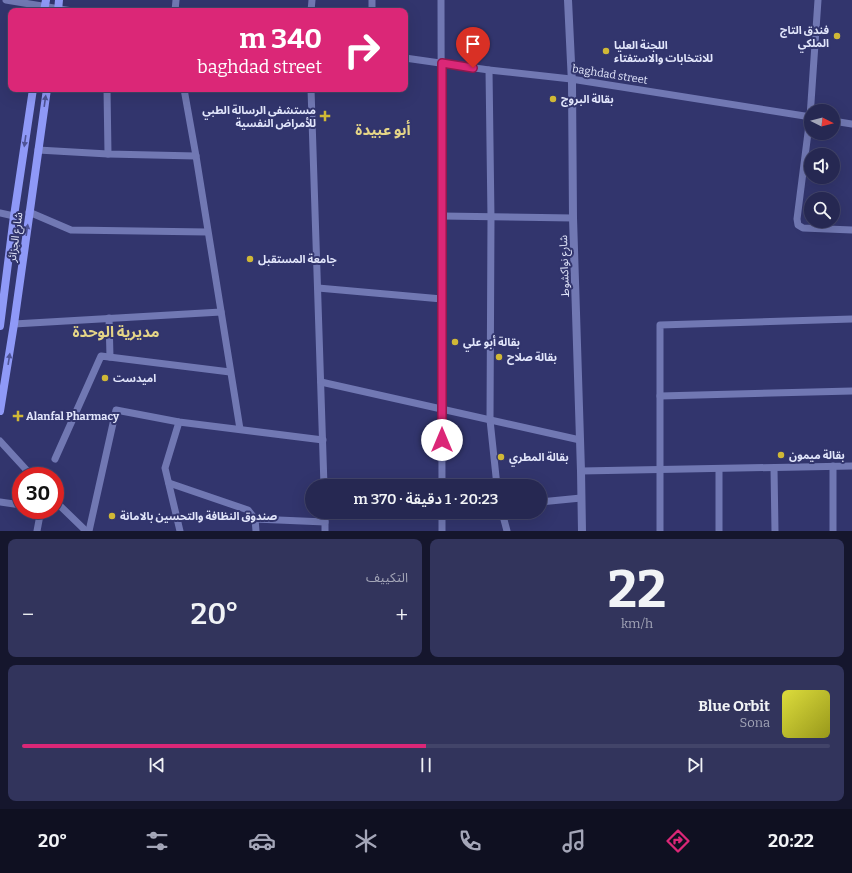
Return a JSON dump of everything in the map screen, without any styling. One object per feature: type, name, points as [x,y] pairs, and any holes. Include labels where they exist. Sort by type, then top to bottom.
[{"type":"main road","name":"شارع الجزائر","points":[[0,327],[14,216],[33,92]]},
{"type":"main road","name":"شارع الجزائر","points":[[0,411],[14,324],[46,92]]},
{"type":"main road","points":[[0,327],[14,324]]},
{"type":"street","points":[[6,0],[45,6],[58,6]]},
{"type":"street","points":[[441,0],[442,479]]},
{"type":"street","name":"شارع نواكشوط","points":[[568,0],[582,531]]},
{"type":"street","points":[[811,104],[818,0]]},
{"type":"street","name":"baghdad street","points":[[408,58],[489,70],[571,79],[804,116]]},
{"type":"street","points":[[489,70],[491,218],[490,420],[496,479]]},
{"type":"street","points":[[107,92],[108,154]]},
{"type":"street","points":[[185,92],[240,429]]},
{"type":"street","points":[[311,92],[324,479]]},
{"type":"street","points":[[840,122],[852,124]]},
{"type":"street","points":[[807,140],[797,218],[798,225],[803,228],[852,230]]},
{"type":"street","points":[[38,150],[108,154],[196,156]]},
{"type":"street","points":[[29,212],[71,230],[208,232]]},
{"type":"street","points":[[0,214],[14,216]]},
{"type":"street","points":[[442,216],[491,218],[574,218]]},
{"type":"street","points":[[318,288],[442,299]]},
{"type":"street","points":[[14,324],[221,312]]},
{"type":"street","points":[[109,318],[110,357]]},
{"type":"street","points":[[660,531],[660,325],[852,319]]},
{"type":"street","points":[[55,459],[101,356],[230,372]]},
{"type":"street","points":[[321,382],[580,440]]},
{"type":"street","points":[[660,396],[852,391]]},
{"type":"street","points":[[64,509],[87,531],[116,410],[179,422],[323,440]]},
{"type":"street","points":[[179,422],[166,468],[180,531]]},
{"type":"street","points":[[0,441],[24,467]]},
{"type":"street","points":[[833,466],[833,531]]},
{"type":"street","points":[[581,471],[852,466]]},
{"type":"street","points":[[774,468],[775,531]]},
{"type":"street","points":[[719,469],[719,531]]},
{"type":"street","points":[[169,482],[248,510],[255,519],[256,531]]},
{"type":"street","points":[[547,501],[581,498]]},
{"type":"street","points":[[0,502],[12,504]]},
{"type":"street","points":[[37,531],[39,519]]},
{"type":"street","points":[[255,519],[325,522],[325,531]]},
{"type":"street","points":[[442,519],[442,531]]},
{"type":"street","points":[[504,519],[507,531]]},
{"type":"place","name":"فندق التاج الملكي","points":[[837,36]]},
{"type":"place","name":"اللجنة العليا للانتخابات والاستفتاء","points":[[606,51]]},
{"type":"place","name":"بقالة البروج","points":[[553,99]]},
{"type":"place","name":"مستشفى الرسالة الطبي للأمراض النفسية","points":[[325,116]]},
{"type":"place","name":"جامعة المستقبل","points":[[250,259]]},
{"type":"place","name":"بقالة أبو علي","points":[[455,342]]},
{"type":"place","name":"بقالة صلاح","points":[[499,357]]},
{"type":"place","name":"اميدست","points":[[105,378]]},
{"type":"place","name":"Alanfal Pharmacy","points":[[18,416]]},
{"type":"place","name":"بقالة ميمون","points":[[781,455]]},
{"type":"place","name":"بقالة المطري","points":[[501,457]]},
{"type":"place","name":"صندوق النظافة والتحسين بالامانة","points":[[112,516]]},
{"type":"district","name":"أبو عبيدة","points":[[383,130]]},
{"type":"district","name":"مديرية الوحدة","points":[[116,332]]},
{"type":"route","points":[[442,440],[442,63],[473,68]]}]
